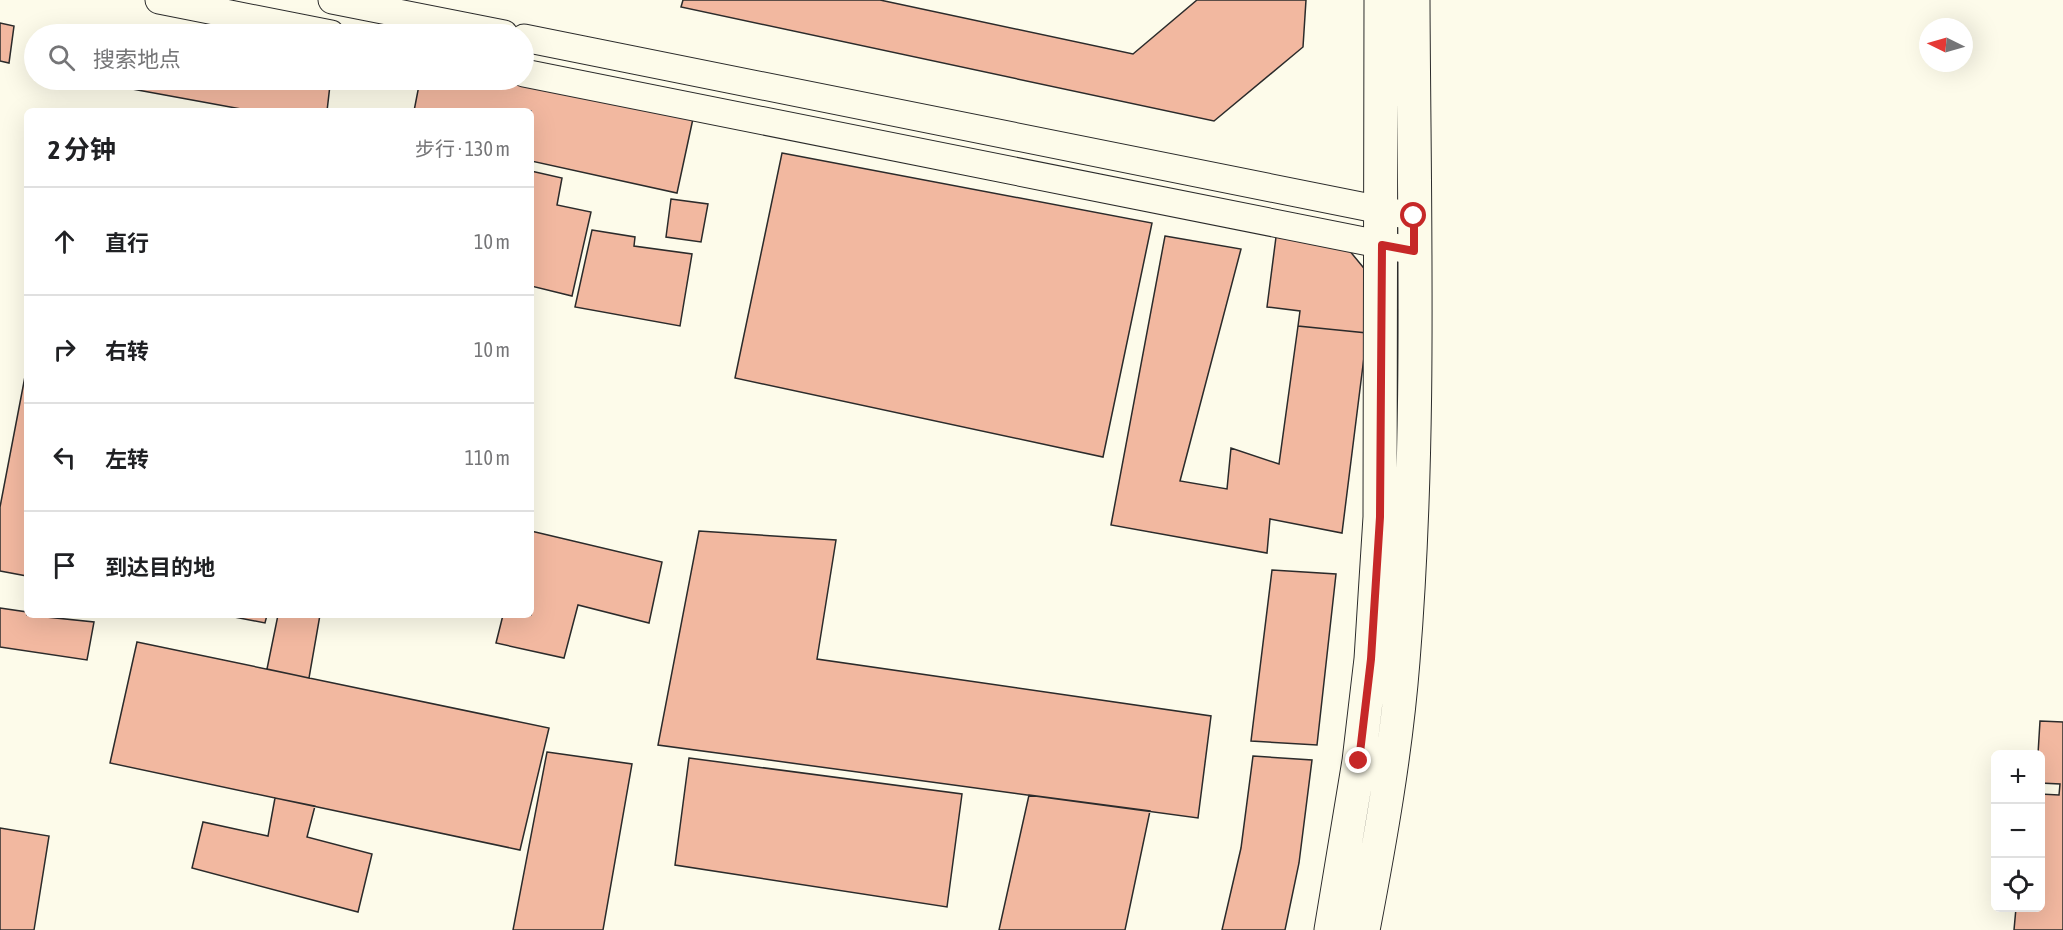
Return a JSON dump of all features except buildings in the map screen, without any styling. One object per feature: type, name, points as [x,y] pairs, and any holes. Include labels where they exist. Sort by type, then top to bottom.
[{"type":"street","points":[[159,0],[280,24]]},
{"type":"street","points":[[332,0],[453,24]]},
{"type":"street","points":[[1331,930],[1359,761],[1371,659],[1381,506],[1381,0]]},
{"type":"street","points":[[1364,930],[1391,765],[1403,662],[1412,518],[1413,0]]},
{"type":"street","points":[[534,40],[1414,216]]},
{"type":"street","points":[[534,75],[1414,251]]},
{"type":"route","points":[[1359,761],[1371,659],[1380,517],[1382,245],[1414,251],[1414,216]]}]
